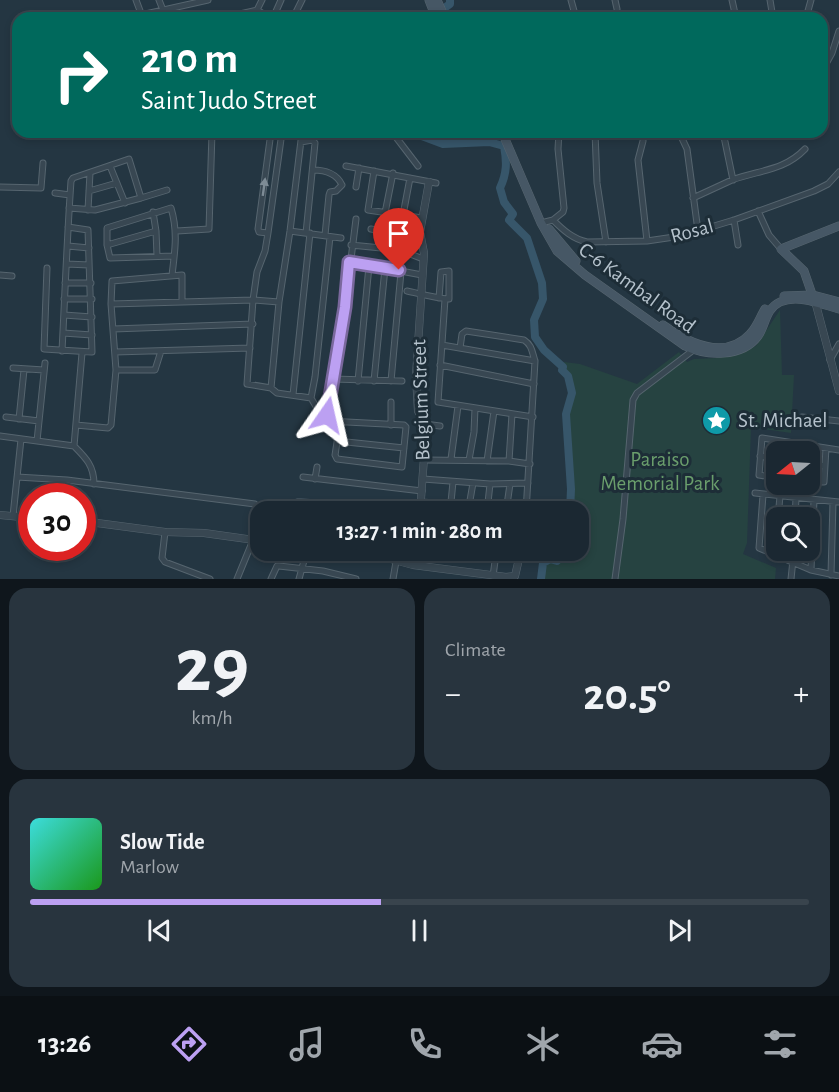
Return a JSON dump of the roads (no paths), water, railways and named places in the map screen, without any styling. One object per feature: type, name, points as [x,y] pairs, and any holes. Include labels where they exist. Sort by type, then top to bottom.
[{"type":"main road","name":"C-6 Kambal Road","points":[[505,138],[546,221]]},
{"type":"main road","name":"C-6 Kambal Road","points":[[510,138],[558,251],[680,344],[697,348],[716,348],[734,344],[752,332],[764,310],[773,301],[785,296],[839,302]]},
{"type":"main road","points":[[814,298],[804,271],[782,249],[839,226]]},
{"type":"main road","name":"C-6 Kambal Road","points":[[814,298],[839,309]]},
{"type":"street","points":[[159,0],[163,10]]},
{"type":"street","points":[[156,12],[177,3],[208,0]]},
{"type":"street","points":[[253,0],[261,2],[257,10]]},
{"type":"street","points":[[615,0],[617,9]]},
{"type":"street","points":[[248,12],[257,10],[260,12]]},
{"type":"street","points":[[828,60],[839,31]]},
{"type":"street","points":[[832,53],[839,57]]},
{"type":"street","points":[[177,231],[209,228],[212,138]]},
{"type":"street","points":[[268,233],[259,232],[258,229],[270,138]]},
{"type":"street","points":[[281,138],[265,251],[257,273],[248,386],[271,388],[277,393],[310,398],[324,419],[340,423],[405,426],[403,465],[400,468],[337,459],[335,455],[340,423]]},
{"type":"street","points":[[271,388],[279,302],[301,138]]},
{"type":"street","points":[[397,138],[418,166]]},
{"type":"street","points":[[546,221],[560,216],[564,208],[559,138]]},
{"type":"street","points":[[595,138],[597,183],[606,242]]},
{"type":"street","points":[[682,138],[687,149],[698,231]]},
{"type":"street","points":[[724,138],[733,180]]},
{"type":"street","points":[[292,395],[315,142],[312,140],[301,142]]},
{"type":"street","points":[[643,141],[638,160],[646,241]]},
{"type":"street","points":[[693,198],[733,180],[786,165],[806,149]]},
{"type":"street","points":[[62,351],[69,208],[73,178],[129,159],[141,198]]},
{"type":"street","points":[[0,187],[41,188],[43,163]]},
{"type":"street","points":[[110,166],[125,203]]},
{"type":"street","points":[[346,166],[433,182]]},
{"type":"street","points":[[356,187],[358,168]]},
{"type":"street","points":[[310,398],[315,377],[329,195],[342,185],[341,181],[333,175],[321,170],[313,170]]},
{"type":"street","points":[[374,171],[367,209],[422,218]]},
{"type":"street","name":"Rosal","points":[[546,221],[580,240],[646,241],[681,236],[735,220],[822,188],[839,172]]},
{"type":"street","points":[[88,210],[90,173]]},
{"type":"street","points":[[385,213],[393,173]]},
{"type":"street","points":[[403,215],[410,178]]},
{"type":"street","name":"Belgium Street","points":[[421,501],[425,460],[425,424],[418,411],[416,376],[423,259],[421,238],[422,218],[433,182]]},
{"type":"street","points":[[89,191],[117,183]]},
{"type":"street","points":[[69,208],[88,210],[125,203],[166,190]]},
{"type":"street","points":[[55,193],[70,195]]},
{"type":"street","points":[[172,275],[177,231],[171,208],[107,227],[107,245],[111,259],[174,256]]},
{"type":"street","points":[[758,211],[769,235],[782,249]]},
{"type":"street","points":[[153,212],[157,256]]},
{"type":"street","points":[[324,419],[328,412],[356,219]]},
{"type":"street","points":[[735,220],[738,244]]},
{"type":"street","points":[[46,268],[44,349],[92,352],[92,299],[87,229],[68,227]]},
{"type":"street","points":[[371,229],[396,234],[400,250],[423,259]]},
{"type":"street","points":[[107,245],[156,231]]},
{"type":"street","points":[[290,231],[341,238]]},
{"type":"street","points":[[408,236],[421,238]]},
{"type":"street","points":[[351,245],[381,248]]},
{"type":"street","points":[[68,246],[88,248]]},
{"type":"street","points":[[349,262],[399,270],[401,274],[391,381]]},
{"type":"street","points":[[67,264],[89,265]]},
{"type":"street","points":[[358,381],[369,266]]},
{"type":"street","points":[[374,381],[385,268]]},
{"type":"street","points":[[406,272],[422,274]]},
{"type":"street","points":[[0,275],[12,276]]},
{"type":"street","points":[[76,425],[110,427],[116,370],[111,304],[112,281],[182,275],[182,302]]},
{"type":"street","points":[[65,283],[91,283]]},
{"type":"street","points":[[407,291],[442,298],[442,345],[438,400],[440,403],[533,417]]},
{"type":"street","points":[[64,298],[92,299]]},
{"type":"street","points":[[814,298],[830,360],[836,368],[839,391]]},
{"type":"street","points":[[111,304],[254,300],[279,302]]},
{"type":"street","points":[[64,315],[92,317]]},
{"type":"street","points":[[113,329],[253,324]]},
{"type":"street","points":[[460,348],[462,334],[466,331],[524,340],[529,343],[535,361],[527,501]]},
{"type":"street","points":[[63,333],[92,335]]},
{"type":"street","points":[[830,360],[839,344]]},
{"type":"street","points":[[442,345],[535,361]]},
{"type":"street","points":[[114,352],[250,348]]},
{"type":"street","points":[[615,579],[623,519],[633,400],[637,393],[697,348]]},
{"type":"street","points":[[116,370],[155,370],[161,351]]},
{"type":"street","points":[[74,446],[82,352]]},
{"type":"street","points":[[37,441],[45,363]]},
{"type":"street","points":[[440,365],[534,384]]},
{"type":"street","points":[[13,368],[44,370]]},
{"type":"street","points":[[19,419],[24,369]]},
{"type":"street","points":[[333,379],[402,381]]},
{"type":"street","points":[[391,402],[391,425]]},
{"type":"street","points":[[451,459],[458,406]]},
{"type":"street","points":[[469,460],[475,408]]},
{"type":"street","points":[[487,461],[494,411]]},
{"type":"street","points":[[509,461],[512,414]]},
{"type":"street","points":[[6,417],[39,421]]},
{"type":"street","points":[[802,417],[839,421]]},
{"type":"street","points":[[425,424],[440,426]]},
{"type":"street","points":[[0,436],[74,446],[91,465],[94,483]]},
{"type":"street","points":[[766,477],[760,477],[758,472],[763,438],[839,450]]},
{"type":"street","points":[[13,516],[21,440]]},
{"type":"street","points":[[337,441],[404,448]]},
{"type":"street","points":[[820,482],[824,482],[826,448]]},
{"type":"street","points":[[760,456],[766,457]]},
{"type":"street","points":[[425,460],[509,461],[530,464]]},
{"type":"street","points":[[820,465],[824,466]]},
{"type":"street","points":[[315,479],[317,467]]},
{"type":"street","points":[[17,477],[83,483]]},
{"type":"street","points":[[303,477],[422,491]]},
{"type":"street","points":[[423,479],[490,484],[528,483]]},
{"type":"street","points":[[451,501],[453,482]]},
{"type":"street","points":[[470,501],[472,483]]},
{"type":"street","points":[[96,484],[250,503]]},
{"type":"street","points":[[488,501],[490,484]]},
{"type":"street","points":[[508,501],[510,484]]},
{"type":"street","points":[[755,493],[836,502],[831,575]]},
{"type":"street","points":[[763,495],[759,546],[766,552]]},
{"type":"street","points":[[779,507],[780,496]]},
{"type":"street","points":[[796,498],[796,507]]},
{"type":"street","points":[[811,570],[814,500]]},
{"type":"street","points":[[0,515],[18,517]]},
{"type":"street","points":[[96,523],[165,532],[204,533],[250,539]]},
{"type":"street","points":[[165,532],[163,560],[210,579]]},
{"type":"street","points":[[237,579],[250,554]]},
{"type":"street","points":[[299,579],[304,561]]},
{"type":"street","points":[[393,579],[394,561],[493,576],[515,576],[519,561]]},
{"type":"street","points":[[493,576],[495,561]]},
{"type":"street","points":[[788,561],[811,570],[839,576]]},
{"type":"street","points":[[791,579],[793,563]]},
{"type":"street","points":[[271,579],[278,566],[322,571],[339,577],[356,579]]},
{"type":"street","points":[[320,579],[322,571]]},
{"type":"waterway","points":[[439,12],[450,4],[450,0]]},
{"type":"waterway","points":[[427,138],[443,144],[489,142],[504,146],[506,167],[500,188],[504,202],[513,214],[509,220],[527,238],[542,283],[543,299],[534,320],[535,337],[544,350],[563,367],[562,370],[568,376],[572,393],[566,414],[570,501]]},
{"type":"waterway","points":[[541,579],[543,563],[546,561]]},
{"type":"place","name":"St. Michael","points":[[717,420]]},
{"type":"park label","name":"Paraiso Memorial Park","points":[[660,471]]}]
